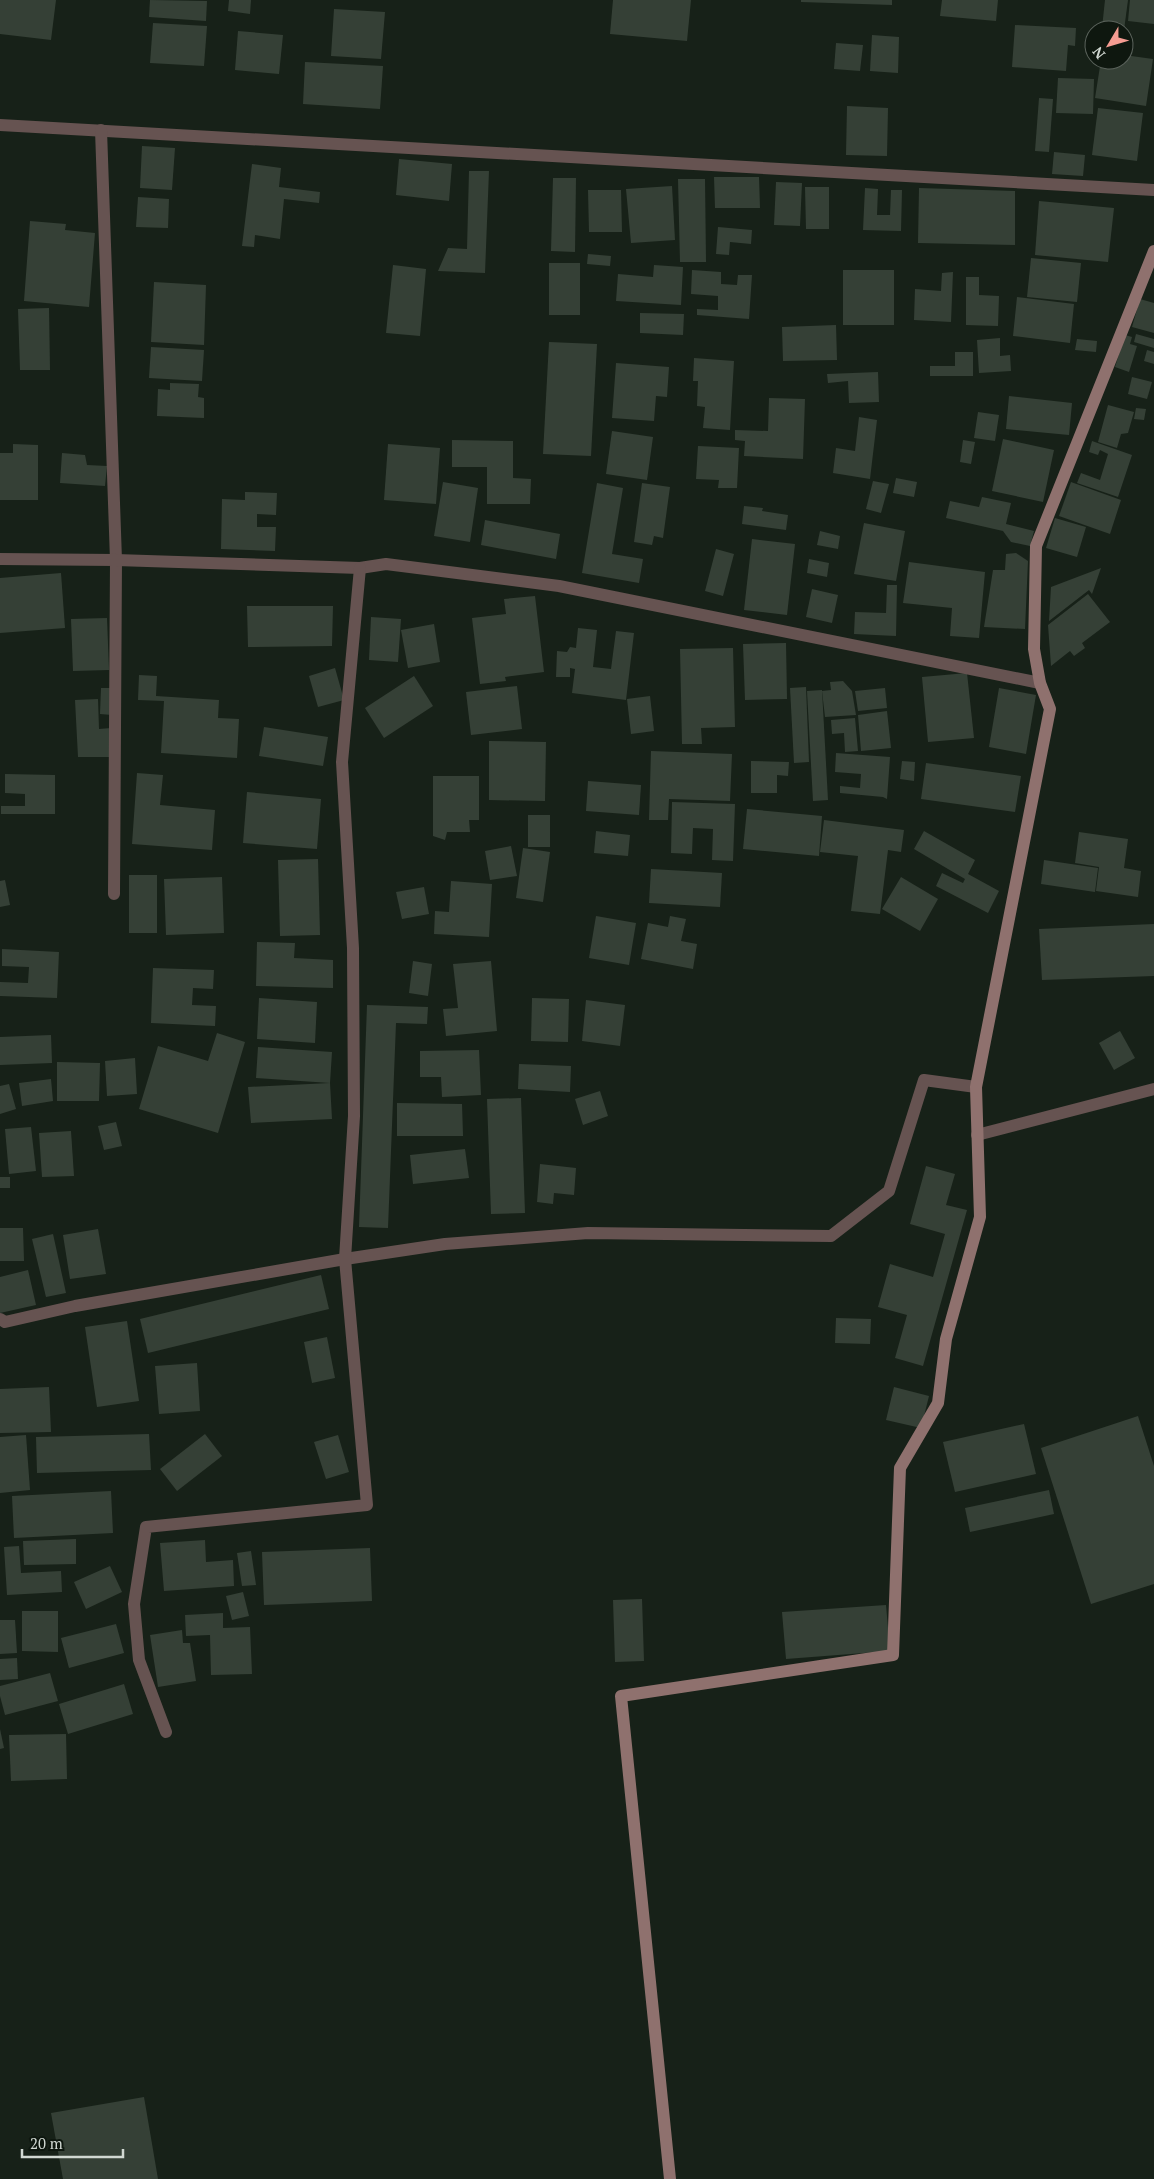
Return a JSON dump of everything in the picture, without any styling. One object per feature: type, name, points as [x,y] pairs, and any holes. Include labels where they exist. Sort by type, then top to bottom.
[{"type":"street","points":[[0,125],[1154,190]]},
{"type":"street","points":[[101,130],[116,560],[114,894]]},
{"type":"street","points":[[670,2179],[621,1696],[893,1655],[900,1468],[938,1403],[946,1339],[980,1217],[976,1087],[1050,709],[1040,683],[1034,649],[1036,546],[1154,252]]},
{"type":"street","points":[[0,559],[116,560],[360,568],[386,564],[560,586],[1040,683]]},
{"type":"street","points":[[166,1732],[139,1660],[134,1604],[146,1527],[366,1505],[345,1259],[354,1116],[354,948],[342,762],[360,568]]},
{"type":"street","points":[[0,1319],[6,1322],[76,1306],[345,1259],[445,1244],[588,1233],[831,1236],[888,1191],[924,1080],[976,1087]]},
{"type":"street","points":[[977,1135],[1154,1089]]},
{"type":"building","points":[[0,0],[56,0],[51,40],[0,34]]},
{"type":"building","points":[[150,0],[207,1],[206,21],[149,17]]},
{"type":"building","points":[[229,0],[251,0],[250,14],[228,11]]},
{"type":"building","points":[[613,0],[691,0],[687,41],[610,34]]},
{"type":"building","points":[[801,0],[892,0],[892,5],[801,2]]},
{"type":"building","points":[[942,0],[998,0],[996,21],[940,16]]},
{"type":"building","points":[[1105,0],[1128,0],[1125,20],[1103,20]]},
{"type":"building","points":[[1130,0],[1154,0],[1154,24],[1128,20]]},
{"type":"building","points":[[334,9],[385,12],[381,59],[331,56]]},
{"type":"building","points":[[153,23],[207,26],[204,66],[150,63]]},
{"type":"building","points":[[1015,25],[1076,28],[1075,46],[1068,45],[1066,71],[1012,67]]},
{"type":"building","points":[[238,31],[283,35],[279,74],[235,70]]},
{"type":"building","points":[[872,35],[899,37],[898,73],[870,71]]},
{"type":"building","points":[[836,43],[863,45],[860,71],[834,69]]},
{"type":"building","points":[[1134,56],[1153,59],[1146,106],[1095,98],[1099,70],[1134,70]]},
{"type":"building","points":[[305,62],[383,66],[380,109],[303,104]]},
{"type":"building","points":[[1058,78],[1094,79],[1093,114],[1056,113]]},
{"type":"building","points":[[1039,98],[1053,99],[1049,152],[1035,151]]},
{"type":"building","points":[[847,106],[888,108],[887,156],[846,155]]},
{"type":"building","points":[[1098,108],[1143,113],[1137,161],[1092,155]]},
{"type":"building","points":[[142,146],[175,148],[172,190],[140,188]]},
{"type":"building","points":[[1054,152],[1085,155],[1083,176],[1052,174]]},
{"type":"building","points":[[399,159],[452,164],[449,201],[396,195]]},
{"type":"building","points":[[252,164],[281,168],[279,187],[320,192],[319,203],[284,199],[280,239],[255,235],[254,247],[242,246]]},
{"type":"building","points":[[469,171],[489,171],[485,273],[438,271],[448,248],[467,249]]},
{"type":"building","points":[[714,177],[759,177],[760,208],[715,208]]},
{"type":"building","points":[[553,178],[576,178],[575,252],[551,251]]},
{"type":"building","points":[[678,179],[705,179],[706,262],[680,262]]},
{"type":"building","points":[[776,182],[802,183],[800,226],[774,225]]},
{"type":"building","points":[[672,186],[675,240],[631,243],[626,189]]},
{"type":"building","points":[[805,187],[829,187],[829,229],[806,229]]},
{"type":"building","points":[[865,188],[878,189],[877,215],[890,215],[891,190],[902,190],[901,231],[863,230]]},
{"type":"building","points":[[919,188],[1015,191],[1015,245],[918,243]]},
{"type":"building","points":[[588,190],[621,190],[622,232],[589,232]]},
{"type":"building","points":[[138,197],[169,199],[168,228],[136,227]]},
{"type":"building","points":[[1039,201],[1114,208],[1108,262],[1035,255]]},
{"type":"building","points":[[30,221],[66,224],[65,230],[95,233],[89,307],[24,301]]},
{"type":"building","points":[[718,227],[752,230],[751,244],[730,242],[729,255],[716,254]]},
{"type":"building","points":[[588,254],[611,256],[610,266],[587,264]]},
{"type":"building","points":[[1031,258],[1081,263],[1077,302],[1027,297]]},
{"type":"building","points":[[549,263],[580,263],[580,315],[549,315]]},
{"type":"building","points":[[393,265],[426,269],[420,336],[386,333]]},
{"type":"building","points":[[654,265],[683,267],[681,305],[616,301],[618,274],[653,277]]},
{"type":"building","points":[[692,270],[721,272],[721,284],[737,285],[738,275],[752,275],[749,319],[697,315],[697,309],[718,310],[718,296],[691,294]]},
{"type":"building","points":[[843,270],[894,270],[894,325],[843,325]]},
{"type":"building","points":[[953,272],[951,322],[914,320],[915,289],[941,291],[942,273]]},
{"type":"building","points":[[966,277],[979,277],[979,295],[999,296],[998,326],[966,325]]},
{"type":"building","points":[[154,282],[206,285],[204,345],[151,342]]},
{"type":"building","points":[[1017,297],[1074,304],[1070,343],[1013,336]]},
{"type":"building","points":[[1140,299],[1154,303],[1154,333],[1132,327]]},
{"type":"building","points":[[49,308],[50,370],[20,370],[18,309]]},
{"type":"building","points":[[640,313],[684,314],[683,335],[640,333]]},
{"type":"building","points":[[836,325],[837,360],[783,361],[782,327]]},
{"type":"building","points":[[1136,334],[1154,339],[1154,348],[1134,342]]},
{"type":"building","points":[[1125,335],[1132,337],[1130,344],[1137,346],[1129,372],[1115,367]]},
{"type":"building","points":[[1000,338],[1000,356],[1010,355],[1011,371],[979,373],[977,340]]},
{"type":"building","points":[[1077,339],[1097,341],[1096,352],[1075,350]]},
{"type":"building","points":[[549,342],[597,344],[591,456],[543,454]]},
{"type":"building","points":[[151,347],[204,350],[202,381],[149,378]]},
{"type":"building","points":[[1147,350],[1154,352],[1154,364],[1144,361]]},
{"type":"building","points":[[955,352],[973,352],[973,376],[930,376],[930,366],[955,366]]},
{"type":"building","points":[[694,358],[734,361],[730,430],[703,428],[705,407],[697,406],[698,381],[693,381]]},
{"type":"building","points":[[616,363],[669,367],[667,397],[656,396],[654,421],[612,418]]},
{"type":"building","points":[[878,372],[879,402],[849,403],[848,381],[828,383],[827,374]]},
{"type":"building","points":[[1132,377],[1152,382],[1147,399],[1128,394]]},
{"type":"building","points":[[170,383],[199,384],[198,397],[204,398],[204,418],[157,416],[158,389],[170,390]]},
{"type":"building","points":[[1009,396],[1072,403],[1069,435],[1006,429]]},
{"type":"building","points":[[769,398],[805,399],[803,459],[744,456],[745,441],[735,440],[735,430],[768,431]]},
{"type":"building","points":[[1108,405],[1134,412],[1128,433],[1121,434],[1117,448],[1098,442]]},
{"type":"building","points":[[1136,408],[1146,409],[1144,420],[1134,419]]},
{"type":"building","points":[[978,412],[999,415],[995,441],[974,438]]},
{"type":"building","points":[[859,417],[877,420],[870,479],[833,473],[836,448],[855,451]]},
{"type":"building","points":[[612,431],[653,437],[647,480],[606,474]]},
{"type":"building","points":[[1003,439],[1054,450],[1043,502],[992,491]]},
{"type":"building","points":[[452,440],[513,441],[513,478],[531,479],[530,504],[487,504],[487,467],[452,467]]},
{"type":"building","points":[[963,440],[975,442],[971,464],[960,462]]},
{"type":"building","points":[[1092,441],[1132,455],[1118,497],[1077,483],[1081,473],[1100,480],[1108,454],[1100,450],[1098,455],[1089,452]]},
{"type":"building","points":[[13,444],[38,445],[38,500],[0,500],[0,453],[13,453]]},
{"type":"building","points":[[388,444],[440,448],[436,504],[384,500]]},
{"type":"building","points":[[698,446],[739,448],[737,488],[718,488],[719,480],[696,479]]},
{"type":"building","points":[[62,453],[85,455],[87,465],[107,466],[105,486],[60,483]]},
{"type":"building","points":[[896,478],[917,482],[914,497],[893,493]]},
{"type":"building","points":[[873,481],[889,484],[881,513],[866,509]]},
{"type":"building","points":[[443,482],[478,488],[470,542],[434,536]]},
{"type":"building","points":[[1071,482],[1121,500],[1110,534],[1059,516]]},
{"type":"building","points":[[597,483],[623,488],[612,554],[643,559],[639,583],[582,573]]},
{"type":"building","points":[[642,483],[670,487],[663,538],[654,536],[652,545],[634,542]]},
{"type":"building","points":[[245,492],[277,493],[276,515],[257,514],[257,527],[276,527],[275,551],[221,549],[222,499],[245,500]]},
{"type":"building","points":[[982,497],[1011,503],[1006,524],[1034,531],[1030,546],[1011,542],[1003,531],[946,518],[950,501],[979,507]]},
{"type":"building","points":[[744,506],[763,508],[762,511],[788,515],[786,530],[742,524]]},
{"type":"building","points":[[1055,518],[1086,527],[1077,557],[1046,548]]},
{"type":"building","points":[[485,520],[560,534],[556,559],[481,545]]},
{"type":"building","points":[[864,523],[905,531],[896,581],[854,574]]},
{"type":"building","points":[[820,531],[840,536],[838,549],[817,545]]},
{"type":"building","points":[[752,539],[795,544],[787,615],[744,610]]},
{"type":"building","points":[[716,549],[734,554],[723,596],[705,591]]},
{"type":"building","points":[[1016,553],[1028,561],[1025,629],[984,627],[993,570],[1005,570],[1006,554]]},
{"type":"building","points":[[809,559],[829,563],[827,577],[807,573]]},
{"type":"building","points":[[909,562],[985,572],[979,638],[950,636],[952,608],[903,603]]},
{"type":"building","points":[[1101,568],[1092,594],[1089,590],[1049,621],[1051,587]]},
{"type":"building","points":[[61,573],[65,628],[0,633],[0,578]]},
{"type":"building","points":[[887,585],[897,585],[896,636],[854,634],[855,612],[886,613]]},
{"type":"building","points":[[812,589],[838,595],[832,623],[806,617]]},
{"type":"building","points":[[1088,594],[1110,622],[1082,643],[1085,648],[1074,656],[1070,651],[1051,666],[1048,625]]},
{"type":"building","points":[[535,596],[544,672],[505,677],[506,681],[480,684],[472,618],[506,614],[504,599]]},
{"type":"building","points":[[247,606],[333,606],[332,646],[248,647]]},
{"type":"building","points":[[371,617],[401,619],[398,662],[369,660]]},
{"type":"building","points":[[107,618],[109,670],[73,671],[71,619]]},
{"type":"building","points":[[434,624],[440,662],[408,668],[401,630]]},
{"type":"building","points":[[578,628],[597,630],[593,667],[611,669],[616,631],[634,633],[626,700],[572,693],[575,669],[570,668],[570,677],[556,677],[557,651],[567,652],[570,647],[576,648]]},
{"type":"building","points":[[786,643],[787,699],[745,700],[743,644]]},
{"type":"building","points":[[733,648],[735,727],[701,728],[702,744],[682,744],[680,649]]},
{"type":"building","points":[[335,668],[344,700],[318,707],[309,676]]},
{"type":"building","points":[[967,673],[974,738],[928,742],[922,677]]},
{"type":"building","points":[[139,675],[157,676],[156,696],[219,700],[218,718],[239,719],[237,758],[161,753],[164,701],[138,700]]},
{"type":"building","points":[[414,676],[433,706],[384,738],[365,708]]},
{"type":"building","points":[[843,681],[852,691],[856,715],[825,717],[822,691],[831,690],[830,682]]},
{"type":"building","points":[[517,686],[522,729],[471,735],[466,692]]},
{"type":"building","points":[[806,687],[809,762],[794,763],[790,688]]},
{"type":"building","points":[[101,688],[113,688],[112,715],[100,714]]},
{"type":"building","points":[[885,688],[887,708],[858,711],[855,691]]},
{"type":"building","points":[[999,688],[1036,695],[1026,754],[989,747]]},
{"type":"building","points":[[822,690],[828,800],[813,801],[807,691]]},
{"type":"building","points":[[650,696],[654,731],[631,734],[627,699]]},
{"type":"building","points":[[98,699],[99,729],[111,728],[112,757],[78,757],[75,700]]},
{"type":"building","points":[[887,711],[891,748],[861,751],[858,715]]},
{"type":"building","points":[[855,718],[858,751],[845,752],[844,733],[832,734],[831,720]]},
{"type":"building","points":[[264,727],[328,737],[323,766],[259,756]]},
{"type":"building","points":[[489,741],[546,742],[545,801],[489,800]]},
{"type":"building","points":[[651,751],[732,754],[730,801],[669,799],[668,820],[649,820]]},
{"type":"building","points":[[836,753],[890,757],[887,799],[840,793],[840,786],[860,788],[861,774],[835,772]]},
{"type":"building","points":[[751,761],[789,762],[788,776],[777,775],[777,793],[751,793]]},
{"type":"building","points":[[902,761],[915,762],[914,781],[900,779]]},
{"type":"building","points":[[926,763],[1021,776],[1015,812],[921,799]]},
{"type":"building","points":[[137,773],[163,775],[160,805],[215,810],[212,850],[132,844]]},
{"type":"building","points":[[5,774],[55,775],[55,814],[1,814],[1,806],[25,806],[25,794],[5,793]]},
{"type":"building","points":[[433,776],[479,776],[479,820],[469,820],[470,832],[447,832],[445,840],[433,836]]},
{"type":"building","points":[[588,781],[641,785],[639,815],[586,811]]},
{"type":"building","points":[[247,792],[321,799],[317,849],[243,843]]},
{"type":"building","points":[[672,802],[735,804],[733,861],[712,860],[713,829],[693,828],[692,854],[671,853]]},
{"type":"building","points":[[747,809],[822,816],[819,856],[743,849]]},
{"type":"building","points":[[528,815],[550,815],[550,847],[528,847]]},
{"type":"building","points":[[824,820],[904,830],[901,852],[888,850],[880,914],[851,911],[858,856],[820,852]]},
{"type":"building","points":[[596,831],[630,835],[628,856],[594,853]]},
{"type":"building","points":[[924,831],[975,860],[968,874],[999,891],[988,913],[936,886],[942,873],[963,883],[965,879],[914,849]]},
{"type":"building","points":[[1079,832],[1128,839],[1124,868],[1141,871],[1138,897],[1096,891],[1099,867],[1075,863]]},
{"type":"building","points":[[511,846],[517,876],[490,880],[485,851]]},
{"type":"building","points":[[523,848],[550,852],[543,902],[516,898]]},
{"type":"building","points":[[318,859],[320,935],[280,936],[278,860]]},
{"type":"building","points":[[1044,860],[1098,868],[1095,892],[1041,884]]},
{"type":"building","points":[[651,869],[722,873],[720,907],[649,903]]},
{"type":"building","points":[[129,875],[157,875],[157,933],[129,933]]},
{"type":"building","points":[[222,877],[224,933],[166,935],[164,879]]},
{"type":"building","points":[[901,877],[938,899],[920,931],[882,909]]},
{"type":"building","points":[[5,880],[10,905],[0,907],[0,881]]},
{"type":"building","points":[[451,881],[492,884],[489,937],[434,934],[435,911],[449,912]]},
{"type":"building","points":[[424,887],[429,914],[402,919],[396,892]]},
{"type":"building","points":[[596,916],[636,923],[629,965],[589,958]]},
{"type":"building","points":[[670,916],[686,919],[681,941],[697,944],[693,969],[641,959],[648,923],[668,927]]},
{"type":"building","points":[[1154,924],[1154,976],[1042,980],[1039,929]]},
{"type":"building","points":[[257,942],[295,943],[294,958],[333,960],[333,988],[256,986]]},
{"type":"building","points":[[2,949],[59,952],[57,998],[0,996],[0,982],[28,983],[29,967],[2,966]]},
{"type":"building","points":[[413,961],[432,964],[428,996],[409,993]]},
{"type":"building","points":[[491,961],[497,1031],[446,1036],[443,1009],[458,1008],[453,964]]},
{"type":"building","points":[[153,968],[214,970],[213,989],[193,988],[192,1005],[216,1006],[215,1026],[151,1023]]},
{"type":"building","points":[[259,998],[317,1002],[315,1043],[257,1039]]},
{"type":"building","points":[[532,998],[569,999],[568,1042],[531,1041]]},
{"type":"building","points":[[586,1000],[625,1005],[620,1046],[582,1041]]},
{"type":"building","points":[[367,1005],[428,1007],[427,1024],[396,1023],[388,1228],[359,1227]]},
{"type":"building","points":[[1120,1031],[1135,1058],[1114,1070],[1099,1043]]},
{"type":"building","points":[[217,1033],[245,1042],[218,1133],[139,1109],[158,1046],[208,1061]]},
{"type":"building","points":[[51,1035],[52,1063],[0,1065],[0,1037]]},
{"type":"building","points":[[258,1047],[332,1052],[330,1083],[256,1078]]},
{"type":"building","points":[[479,1050],[481,1095],[442,1097],[441,1077],[420,1077],[420,1051]]},
{"type":"building","points":[[135,1058],[137,1094],[107,1096],[105,1061]]},
{"type":"building","points":[[57,1062],[100,1063],[99,1101],[57,1101]]},
{"type":"building","points":[[519,1064],[571,1066],[570,1092],[518,1089]]},
{"type":"building","points":[[51,1079],[53,1101],[22,1106],[19,1083]]},
{"type":"building","points":[[330,1083],[332,1119],[251,1123],[248,1087]]},
{"type":"building","points":[[9,1084],[16,1109],[0,1114],[0,1086]]},
{"type":"building","points":[[600,1091],[608,1116],[583,1125],[575,1099]]},
{"type":"building","points":[[521,1098],[525,1213],[491,1214],[487,1099]]},
{"type":"building","points":[[397,1103],[462,1104],[463,1136],[397,1136]]},
{"type":"building","points":[[116,1122],[122,1146],[104,1150],[98,1126]]},
{"type":"building","points":[[31,1127],[36,1171],[9,1174],[5,1129]]},
{"type":"building","points":[[71,1131],[74,1176],[42,1177],[39,1133]]},
{"type":"building","points":[[465,1149],[469,1178],[413,1184],[410,1155]]},
{"type":"building","points":[[540,1164],[576,1168],[574,1195],[554,1193],[553,1204],[537,1202]]},
{"type":"building","points":[[926,1166],[955,1174],[946,1205],[967,1210],[923,1366],[895,1358],[907,1315],[878,1307],[890,1264],[933,1277],[945,1234],[910,1224]]},
{"type":"building","points":[[0,1177],[10,1177],[10,1188],[0,1188]]},
{"type":"building","points":[[0,1228],[23,1228],[24,1261],[0,1261]]},
{"type":"building","points":[[98,1229],[106,1274],[70,1279],[63,1235]]},
{"type":"building","points":[[53,1234],[66,1293],[46,1297],[32,1239]]},
{"type":"building","points":[[28,1270],[36,1305],[0,1313],[0,1277]]},
{"type":"building","points":[[321,1275],[329,1309],[148,1353],[140,1319]]},
{"type":"building","points":[[836,1318],[871,1319],[870,1344],[835,1343]]},
{"type":"building","points":[[127,1321],[139,1401],[97,1407],[85,1327]]},
{"type":"building","points":[[327,1337],[335,1378],[312,1383],[304,1342]]},
{"type":"building","points":[[197,1363],[200,1411],[159,1414],[155,1366]]},
{"type":"building","points":[[49,1387],[51,1432],[0,1433],[0,1389]]},
{"type":"building","points":[[894,1387],[929,1396],[921,1428],[886,1420]]},
{"type":"building","points":[[1138,1416],[1154,1466],[1154,1584],[1091,1604],[1041,1448]]},
{"type":"building","points":[[1024,1424],[1036,1474],[955,1492],[943,1442]]},
{"type":"building","points":[[149,1434],[151,1470],[37,1473],[36,1437]]},
{"type":"building","points":[[205,1434],[222,1456],[177,1491],[160,1469]]},
{"type":"building","points":[[26,1435],[30,1490],[0,1493],[0,1437]]},
{"type":"building","points":[[338,1435],[349,1472],[326,1479],[314,1442]]},
{"type":"building","points":[[1049,1490],[1054,1514],[970,1532],[965,1508]]},
{"type":"building","points":[[111,1491],[113,1533],[14,1538],[12,1496]]},
{"type":"building","points":[[76,1539],[76,1564],[24,1565],[23,1541]]},
{"type":"building","points":[[205,1540],[206,1562],[233,1560],[234,1586],[164,1591],[160,1543]]},
{"type":"building","points":[[19,1546],[21,1573],[61,1571],[62,1592],[7,1595],[4,1547]]},
{"type":"building","points":[[370,1548],[372,1601],[264,1605],[262,1552]]},
{"type":"building","points":[[251,1551],[256,1585],[242,1586],[237,1553]]},
{"type":"building","points":[[110,1566],[122,1592],[86,1609],[74,1582]]},
{"type":"building","points":[[243,1592],[249,1616],[232,1620],[226,1596]]},
{"type":"building","points":[[642,1599],[644,1661],[615,1662],[613,1600]]},
{"type":"building","points":[[886,1605],[890,1651],[786,1659],[782,1612]]},
{"type":"building","points":[[22,1611],[58,1611],[58,1652],[22,1651]]},
{"type":"building","points":[[223,1613],[223,1628],[250,1627],[252,1674],[211,1675],[210,1635],[186,1636],[185,1615]]},
{"type":"building","points":[[0,1620],[15,1620],[17,1653],[0,1654]]},
{"type":"building","points":[[116,1624],[124,1653],[69,1668],[61,1638]]},
{"type":"building","points":[[182,1630],[183,1643],[190,1643],[196,1681],[158,1687],[150,1635]]},
{"type":"building","points":[[17,1658],[18,1679],[0,1680],[0,1659]]},
{"type":"building","points":[[50,1673],[58,1701],[5,1715],[0,1696],[0,1686]]},
{"type":"building","points":[[124,1684],[133,1714],[68,1734],[59,1704]]},
{"type":"building","points":[[0,1729],[4,1748],[0,1749]]},
{"type":"building","points":[[66,1734],[67,1779],[11,1781],[9,1735]]},
{"type":"building","points":[[144,2097],[158,2179],[63,2179],[51,2113]]}]
